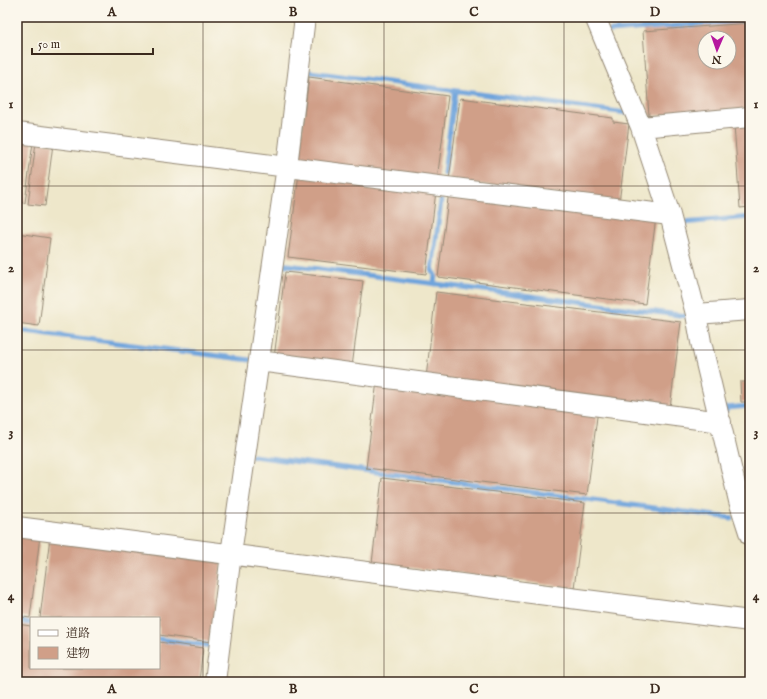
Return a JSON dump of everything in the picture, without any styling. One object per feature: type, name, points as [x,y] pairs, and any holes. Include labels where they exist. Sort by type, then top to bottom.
[{"type":"street","points":[[215,682],[231,554],[287,166],[305,17]]},
{"type":"street","points":[[595,17],[642,127],[670,215],[696,314],[701,342],[738,501],[750,535]]},
{"type":"street","points":[[642,127],[750,118]]},
{"type":"street","points":[[17,133],[670,215]]},
{"type":"street","points":[[696,314],[750,310]]},
{"type":"street","points":[[259,361],[720,422]]},
{"type":"street","points":[[17,527],[750,621]]},
{"type":"building","points":[[750,23],[750,109],[649,116],[643,31]]},
{"type":"building","points":[[309,77],[448,96],[437,180],[298,161]]},
{"type":"building","points":[[460,98],[613,118],[613,122],[629,124],[619,203],[449,180]]},
{"type":"building","points":[[750,123],[750,207],[740,208],[734,124]]},
{"type":"building","points":[[17,139],[33,142],[25,203],[17,202]]},
{"type":"building","points":[[36,142],[53,144],[45,206],[28,204]]},
{"type":"building","points":[[299,173],[436,191],[426,274],[288,257]]},
{"type":"building","points":[[449,191],[656,217],[645,304],[438,277]]},
{"type":"building","points":[[17,233],[50,238],[39,326],[17,323]]},
{"type":"building","points":[[285,272],[363,281],[352,367],[274,358]]},
{"type":"building","points":[[436,292],[681,322],[670,408],[426,378]]},
{"type":"building","points":[[377,381],[598,409],[587,495],[366,468]]},
{"type":"building","points":[[740,382],[750,382],[750,402],[741,402]]},
{"type":"building","points":[[382,478],[585,503],[574,588],[372,563]]},
{"type":"building","points":[[17,533],[40,536],[30,618],[17,616]]},
{"type":"building","points":[[50,537],[222,559],[211,642],[160,635],[160,617],[40,617]]},
{"type":"building","points":[[17,624],[30,626],[30,669],[160,669],[160,642],[203,648],[199,682],[17,682]]},
{"type":"waterway","points":[[610,31],[750,20]]},
{"type":"waterway","points":[[303,71],[627,113]]},
{"type":"waterway","points":[[444,173],[455,91]]},
{"type":"waterway","points":[[434,284],[435,275],[432,271],[441,201]]},
{"type":"waterway","points":[[683,223],[750,217]]},
{"type":"waterway","points":[[280,267],[280,264],[687,316]]},
{"type":"waterway","points":[[17,330],[250,360]]},
{"type":"waterway","points":[[726,411],[725,408],[750,406]]},
{"type":"waterway","points":[[253,456],[732,518]]},
{"type":"waterway","points":[[17,621],[30,623]]},
{"type":"waterway","points":[[160,639],[212,646]]}]
